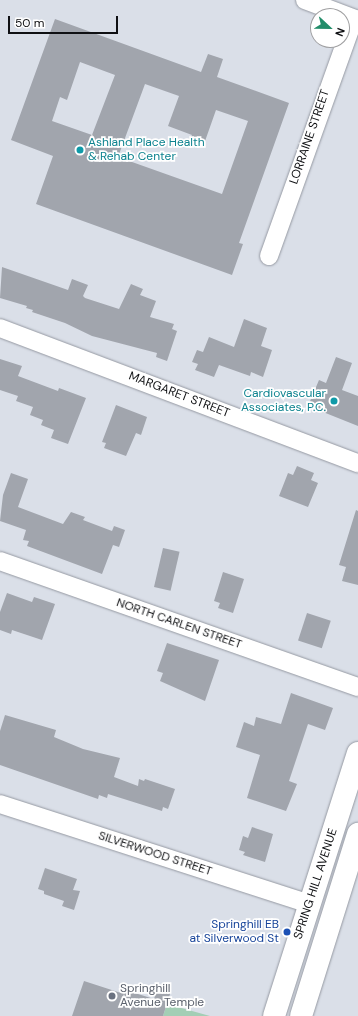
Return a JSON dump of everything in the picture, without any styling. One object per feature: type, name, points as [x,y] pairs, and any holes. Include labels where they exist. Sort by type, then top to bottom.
[{"type":"main road","name":"SPRING HILL AVENUE","points":[[274,1016],[358,753]]},
{"type":"main road","name":"SPRING HILL AVENUE","points":[[301,1016],[358,834]]},
{"type":"street","points":[[306,0],[356,20]]},
{"type":"street","name":"LORRAINE STREET","points":[[269,256],[356,20]]},
{"type":"street","name":"MARGARET STREET","points":[[0,328],[358,463]]},
{"type":"street","name":"NORTH CARLEN STREET","points":[[0,561],[358,687]]},
{"type":"street","name":"SILVERWOOD STREET","points":[[0,804],[309,904]]},
{"type":"green space","points":[[167,1004],[210,1016],[163,1016]]},
{"type":"building","name":"Ashland Place Health & Rehab Center","points":[[55,19],[201,72],[208,54],[223,59],[217,77],[289,103],[239,243],[243,244],[232,275],[36,204],[53,156],[11,140]],"holes":[[[80,62],[115,75],[92,135],[52,121],[60,97],[67,100]],[[145,84],[179,96],[168,126],[192,135],[190,139],[204,144],[216,110],[248,121],[222,194],[118,157]]]},
{"type":"building","points":[[2,267],[68,290],[72,279],[88,285],[83,296],[85,298],[119,309],[131,284],[143,289],[140,295],[156,301],[150,317],[174,324],[172,329],[177,331],[167,361],[156,357],[157,353],[92,336],[65,323],[32,312],[33,310],[26,308],[27,306],[0,298]]},
{"type":"building","points":[[244,319],[267,328],[261,346],[272,350],[263,377],[251,372],[250,376],[219,365],[214,377],[195,370],[198,364],[192,362],[197,350],[203,352],[209,337],[234,347]]},
{"type":"building","name":"Cardiovascular Associates, P.C.","points":[[336,357],[352,363],[342,390],[358,396],[358,426],[308,406],[319,380],[326,383]]},
{"type":"building","points":[[0,359],[22,366],[18,376],[58,391],[59,388],[86,398],[68,444],[51,438],[54,430],[41,425],[43,420],[30,415],[33,407],[16,401],[18,396],[0,390]]},
{"type":"building","points":[[116,405],[147,417],[141,435],[136,433],[126,456],[104,448],[106,443],[102,442]]},
{"type":"building","points":[[297,466],[314,473],[311,480],[318,483],[308,507],[279,496],[288,473],[293,475]]},
{"type":"building","points":[[11,473],[28,479],[18,507],[63,524],[71,512],[85,517],[83,520],[112,531],[114,526],[125,530],[119,547],[113,545],[102,574],[27,546],[29,541],[23,540],[26,530],[0,521],[3,495]]},
{"type":"building","points":[[356,510],[358,511],[358,585],[342,581],[346,567],[339,565]]},
{"type":"building","points":[[163,548],[180,552],[171,591],[154,587]]},
{"type":"building","points":[[223,572],[244,579],[233,613],[218,608],[220,603],[214,601]]},
{"type":"building","points":[[7,593],[32,602],[34,597],[55,604],[42,640],[12,630],[11,634],[0,630],[0,612]]},
{"type":"building","points":[[307,613],[331,621],[322,648],[298,641]]},
{"type":"building","points":[[167,643],[219,660],[205,701],[160,681],[163,673],[157,671]]},
{"type":"building","points":[[291,693],[333,708],[325,730],[308,724],[289,781],[297,784],[286,811],[247,798],[260,755],[236,747],[244,722],[254,726],[256,717],[281,724]]},
{"type":"building","points":[[5,715],[56,730],[54,737],[83,749],[120,758],[114,777],[138,786],[139,779],[144,781],[145,779],[175,789],[168,809],[163,807],[162,811],[108,794],[107,798],[99,795],[98,799],[0,765],[0,731]]},
{"type":"building","points":[[252,827],[273,834],[265,862],[243,855],[245,852],[239,850],[243,836],[248,838]]},
{"type":"building","points":[[45,868],[77,879],[73,890],[80,891],[74,910],[62,906],[64,901],[44,894],[44,891],[38,889]]},
{"type":"building","name":"Springhill Avenue Temple","points":[[84,981],[121,993],[122,989],[154,999],[158,987],[171,991],[163,1016],[72,1016]]},
{"type":"place","name":"Ashland Place Health & Rehab Center","points":[[80,150]]},
{"type":"place","name":"Cardiovascular Associates, P.C.","points":[[334,401]]},
{"type":"place","name":"Springhill EB at Silverwood St","points":[[287,932]]},
{"type":"place","name":"Springhill Avenue Temple","points":[[112,996]]}]
